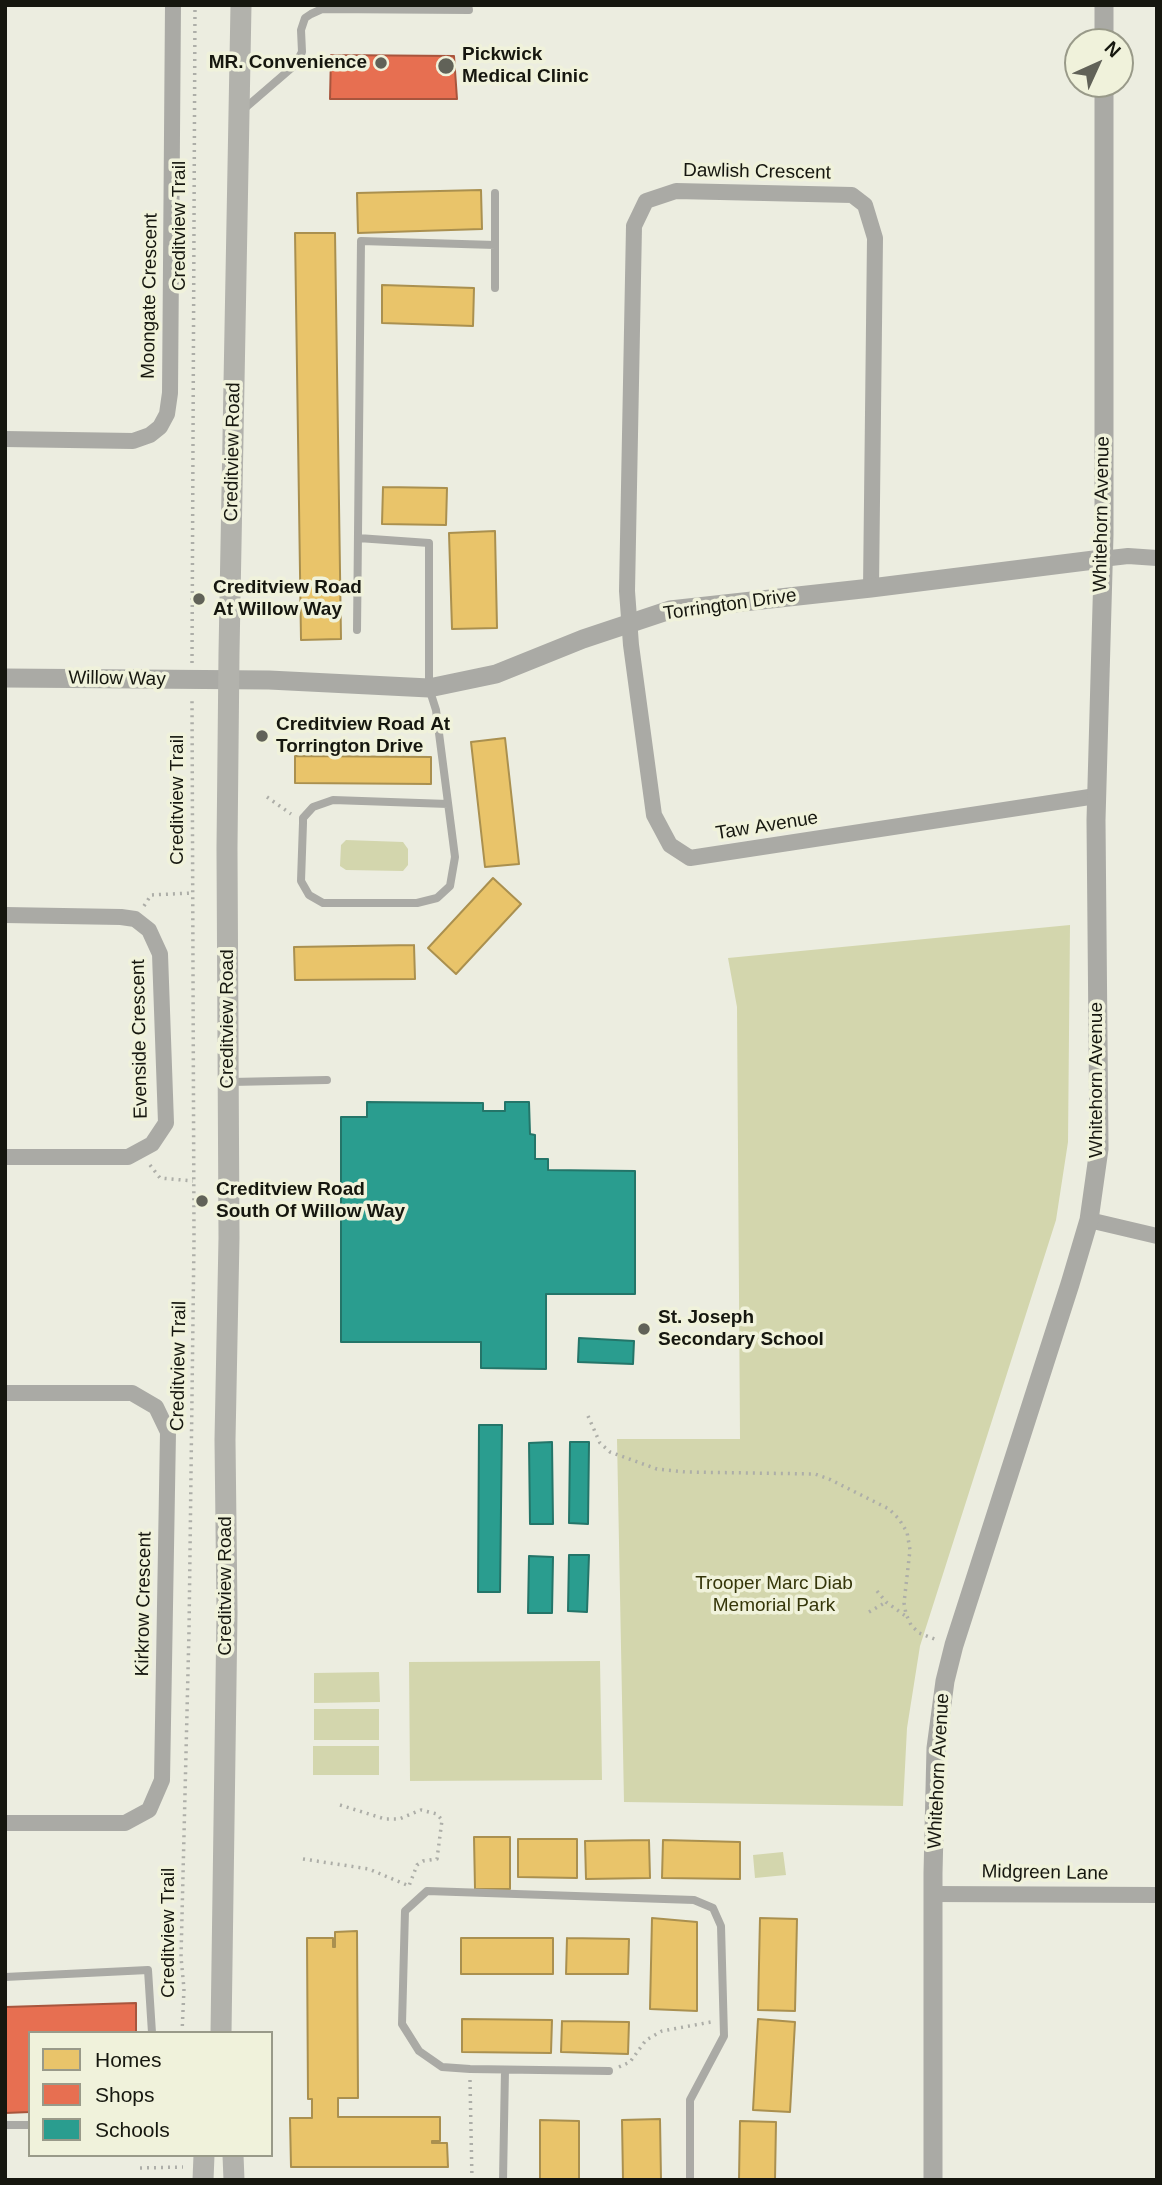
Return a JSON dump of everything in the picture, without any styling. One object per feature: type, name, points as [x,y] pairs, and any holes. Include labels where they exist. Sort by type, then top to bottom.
[{"type":"main road","name":"Creditview Road","points":[[221,2031],[229,1238],[229,680],[241,5]]},
{"type":"main road","points":[[204,2157],[204,2180]]},
{"type":"main road","points":[[233,2157],[234,2180]]},
{"type":"street","name":"Moongate Crescent","points":[[5,439],[133,441],[150,435],[160,427],[167,414],[170,393],[173,5]]},
{"type":"street","points":[[1104,5],[1104,28]]},
{"type":"street","name":"Whitehorn Avenue","points":[[933,2180],[936,1748],[945,1681],[1070,1284],[1088,1220],[1099,1149],[1096,796],[1102,559],[1104,98]]},
{"type":"street","name":"Dawlish Crescent","points":[[629,625],[627,591],[634,226],[646,201],[676,191],[852,195],[865,205],[875,238],[871,588]]},
{"type":"street","name":"Torrington Drive","points":[[229,680],[429,688],[496,674],[583,639],[670,610],[1128,556],[1157,558]]},
{"type":"street","name":"Taw Avenue","points":[[629,625],[654,815],[670,845],[690,858],[1096,796]]},
{"type":"street","name":"Willow Way","points":[[5,678],[229,680]]},
{"type":"street","points":[[5,915],[121,916],[135,919]]},
{"type":"street","name":"Evenside Crescent","points":[[135,919],[149,930],[160,954],[166,1123],[152,1144],[140,1152]]},
{"type":"street","points":[[5,1157],[128,1157],[140,1152]]},
{"type":"street","points":[[1088,1220],[1157,1237]]},
{"type":"street","name":"Kirkrow Crescent","points":[[5,1393],[132,1394],[156,1407],[168,1433],[162,1780],[149,1810],[125,1823],[5,1823]]},
{"type":"street","name":"Midgreen Lane","points":[[933,1894],[1157,1895]]},
{"type":"lane","points":[[239,113],[295,65],[302,52],[305,18],[322,9],[469,10],[468,5]]},
{"type":"lane","points":[[495,193],[495,288]]},
{"type":"lane","points":[[357,630],[361,241],[495,245]]},
{"type":"lane","points":[[358,538],[429,543],[429,688],[436,710],[448,803],[455,858],[450,886],[437,898],[417,903],[323,903],[309,895],[301,881],[303,818],[313,807],[333,800],[448,803]]},
{"type":"lane","points":[[228,1082],[327,1080]]},
{"type":"lane","points":[[609,2071],[442,2067],[419,2051],[402,2024],[405,1911],[427,1891],[694,1900],[713,1908],[720,1926],[724,2036],[690,2101],[690,2180]]},
{"type":"lane","points":[[5,1977],[148,1970],[152,2031]]},
{"type":"lane","points":[[503,2180],[505,2070]]},
{"type":"lane","points":[[5,2125],[28,2125]]},
{"type":"path","name":"Creditview Trail","points":[[192,656],[195,5]]},
{"type":"path","name":"Creditview Trail","points":[[182,2031],[184,1989],[181,1957],[194,1240],[192,700]]},
{"type":"path","points":[[267,797],[303,823]]},
{"type":"path","points":[[135,919],[151,895],[191,893]]},
{"type":"path","points":[[140,1152],[160,1178],[193,1181]]},
{"type":"path","points":[[588,1416],[600,1443],[610,1452],[657,1469],[815,1474],[888,1509],[899,1519],[907,1532],[910,1550],[904,1603],[907,1617],[919,1633],[954,1646]]},
{"type":"path","points":[[877,1591],[886,1602],[907,1617]]},
{"type":"path","points":[[869,1612],[886,1602]]},
{"type":"path","points":[[340,1805],[385,1819],[398,1819],[421,1810],[437,1814],[442,1819],[437,1859],[423,1860],[417,1865],[409,1886]]},
{"type":"path","points":[[303,1859],[369,1869],[423,1895]]},
{"type":"path","points":[[609,2071],[630,2062],[646,2040],[662,2031],[723,2020]]},
{"type":"path","points":[[470,2069],[472,2180]]},
{"type":"path","points":[[140,2168],[183,2167]]},
{"type":"green space","points":[[346,840],[403,842],[408,849],[408,865],[403,871],[346,870],[340,866],[341,845]]},
{"type":"green space","name":"Trooper Marc Diab Memorial Park","points":[[1070,925],[1068,1142],[1056,1220],[920,1646],[907,1728],[903,1806],[624,1802],[617,1439],[740,1439],[737,1007],[728,958]]},
{"type":"green space","points":[[600,1661],[602,1780],[410,1781],[409,1662]]},
{"type":"green space","points":[[379,1672],[380,1702],[314,1703],[314,1673]]},
{"type":"green space","points":[[314,1709],[379,1709],[379,1740],[314,1740]]},
{"type":"green space","points":[[313,1746],[379,1746],[379,1775],[313,1775]]},
{"type":"green space","points":[[783,1852],[786,1875],[755,1878],[753,1855]]},
{"type":"building: Homes","points":[[481,190],[482,229],[358,233],[357,193]]},
{"type":"building: Homes","points":[[295,233],[335,233],[341,639],[301,640]]},
{"type":"building: Homes","points":[[382,285],[474,288],[473,326],[382,323]]},
{"type":"building: Homes","points":[[383,487],[447,488],[446,525],[382,524]]},
{"type":"building: Homes","points":[[495,531],[497,628],[452,629],[449,533]]},
{"type":"building: Homes","points":[[505,738],[519,864],[485,867],[471,742]]},
{"type":"building: Homes","points":[[295,756],[431,757],[431,784],[295,783]]},
{"type":"building: Homes","points":[[493,878],[521,904],[456,974],[428,948]]},
{"type":"building: Homes","points":[[414,945],[415,979],[295,980],[294,947]]},
{"type":"building: Homes","points":[[474,1837],[510,1837],[510,1889],[475,1889]]},
{"type":"building: Homes","points":[[518,1839],[577,1839],[577,1878],[518,1877]]},
{"type":"building: Homes","points":[[649,1840],[650,1878],[586,1879],[585,1841]]},
{"type":"building: Homes","points":[[663,1840],[740,1842],[740,1879],[662,1878]]},
{"type":"building: Homes","points":[[652,1918],[697,1922],[697,2011],[650,2009]]},
{"type":"building: Homes","points":[[760,1918],[797,1919],[795,2011],[758,2010]]},
{"type":"building: Homes","points":[[357,1931],[358,2098],[338,2098],[338,2117],[440,2117],[440,2141],[432,2143],[447,2143],[448,2167],[291,2167],[290,2118],[312,2118],[312,2099],[308,2099],[307,1938],[333,1938],[335,1947],[335,1932]]},
{"type":"building: Homes","points":[[461,1938],[553,1938],[553,1974],[461,1974]]},
{"type":"building: Homes","points":[[567,1938],[629,1939],[628,1974],[566,1974]]},
{"type":"building: Homes","points":[[462,2019],[552,2020],[551,2053],[462,2052]]},
{"type":"building: Homes","points":[[758,2019],[795,2022],[790,2112],[753,2110]]},
{"type":"building: Homes","points":[[562,2021],[629,2022],[628,2054],[561,2052]]},
{"type":"building: Homes","points":[[660,2119],[661,2180],[623,2180],[622,2120]]},
{"type":"building: Homes","points":[[540,2120],[579,2121],[579,2180],[540,2180]]},
{"type":"building: Homes","points":[[740,2121],[776,2122],[775,2180],[739,2180]]},
{"type":"building: Shops","points":[[331,55],[454,56],[457,99],[330,99]]},
{"type":"building: Shops","points":[[136,2003],[136,2031],[28,2031],[28,2112],[5,2113],[5,2007]]},
{"type":"building: Schools","points":[[367,1102],[483,1103],[483,1111],[505,1111],[505,1102],[529,1102],[530,1134],[535,1135],[535,1159],[548,1159],[548,1170],[635,1171],[635,1294],[546,1294],[546,1369],[481,1368],[481,1342],[341,1342],[341,1117],[367,1117]]},
{"type":"building: Schools","points":[[579,1338],[634,1341],[633,1364],[578,1362]]},
{"type":"building: Schools","points":[[479,1425],[502,1425],[500,1592],[478,1592]]},
{"type":"building: Schools","points":[[552,1442],[553,1524],[530,1524],[529,1443]]},
{"type":"building: Schools","points":[[570,1442],[589,1442],[588,1524],[569,1523]]},
{"type":"building: Schools","points":[[569,1555],[589,1555],[587,1612],[568,1611]]},
{"type":"building: Schools","points":[[529,1556],[553,1557],[552,1613],[528,1613]]},
{"type":"place","name":"MR. Convenience","points":[[381,63]]},
{"type":"place","name":"Pickwick Medical Clinic","points":[[446,66]]},
{"type":"place","name":"Creditview Road At Willow Way","points":[[199,599]]},
{"type":"place","name":"Creditview Road At Torrington Drive","points":[[262,736]]},
{"type":"place","name":"Creditview Road South Of Willow Way","points":[[202,1201]]},
{"type":"place","name":"St. Joseph Secondary School","points":[[644,1329]]}]
